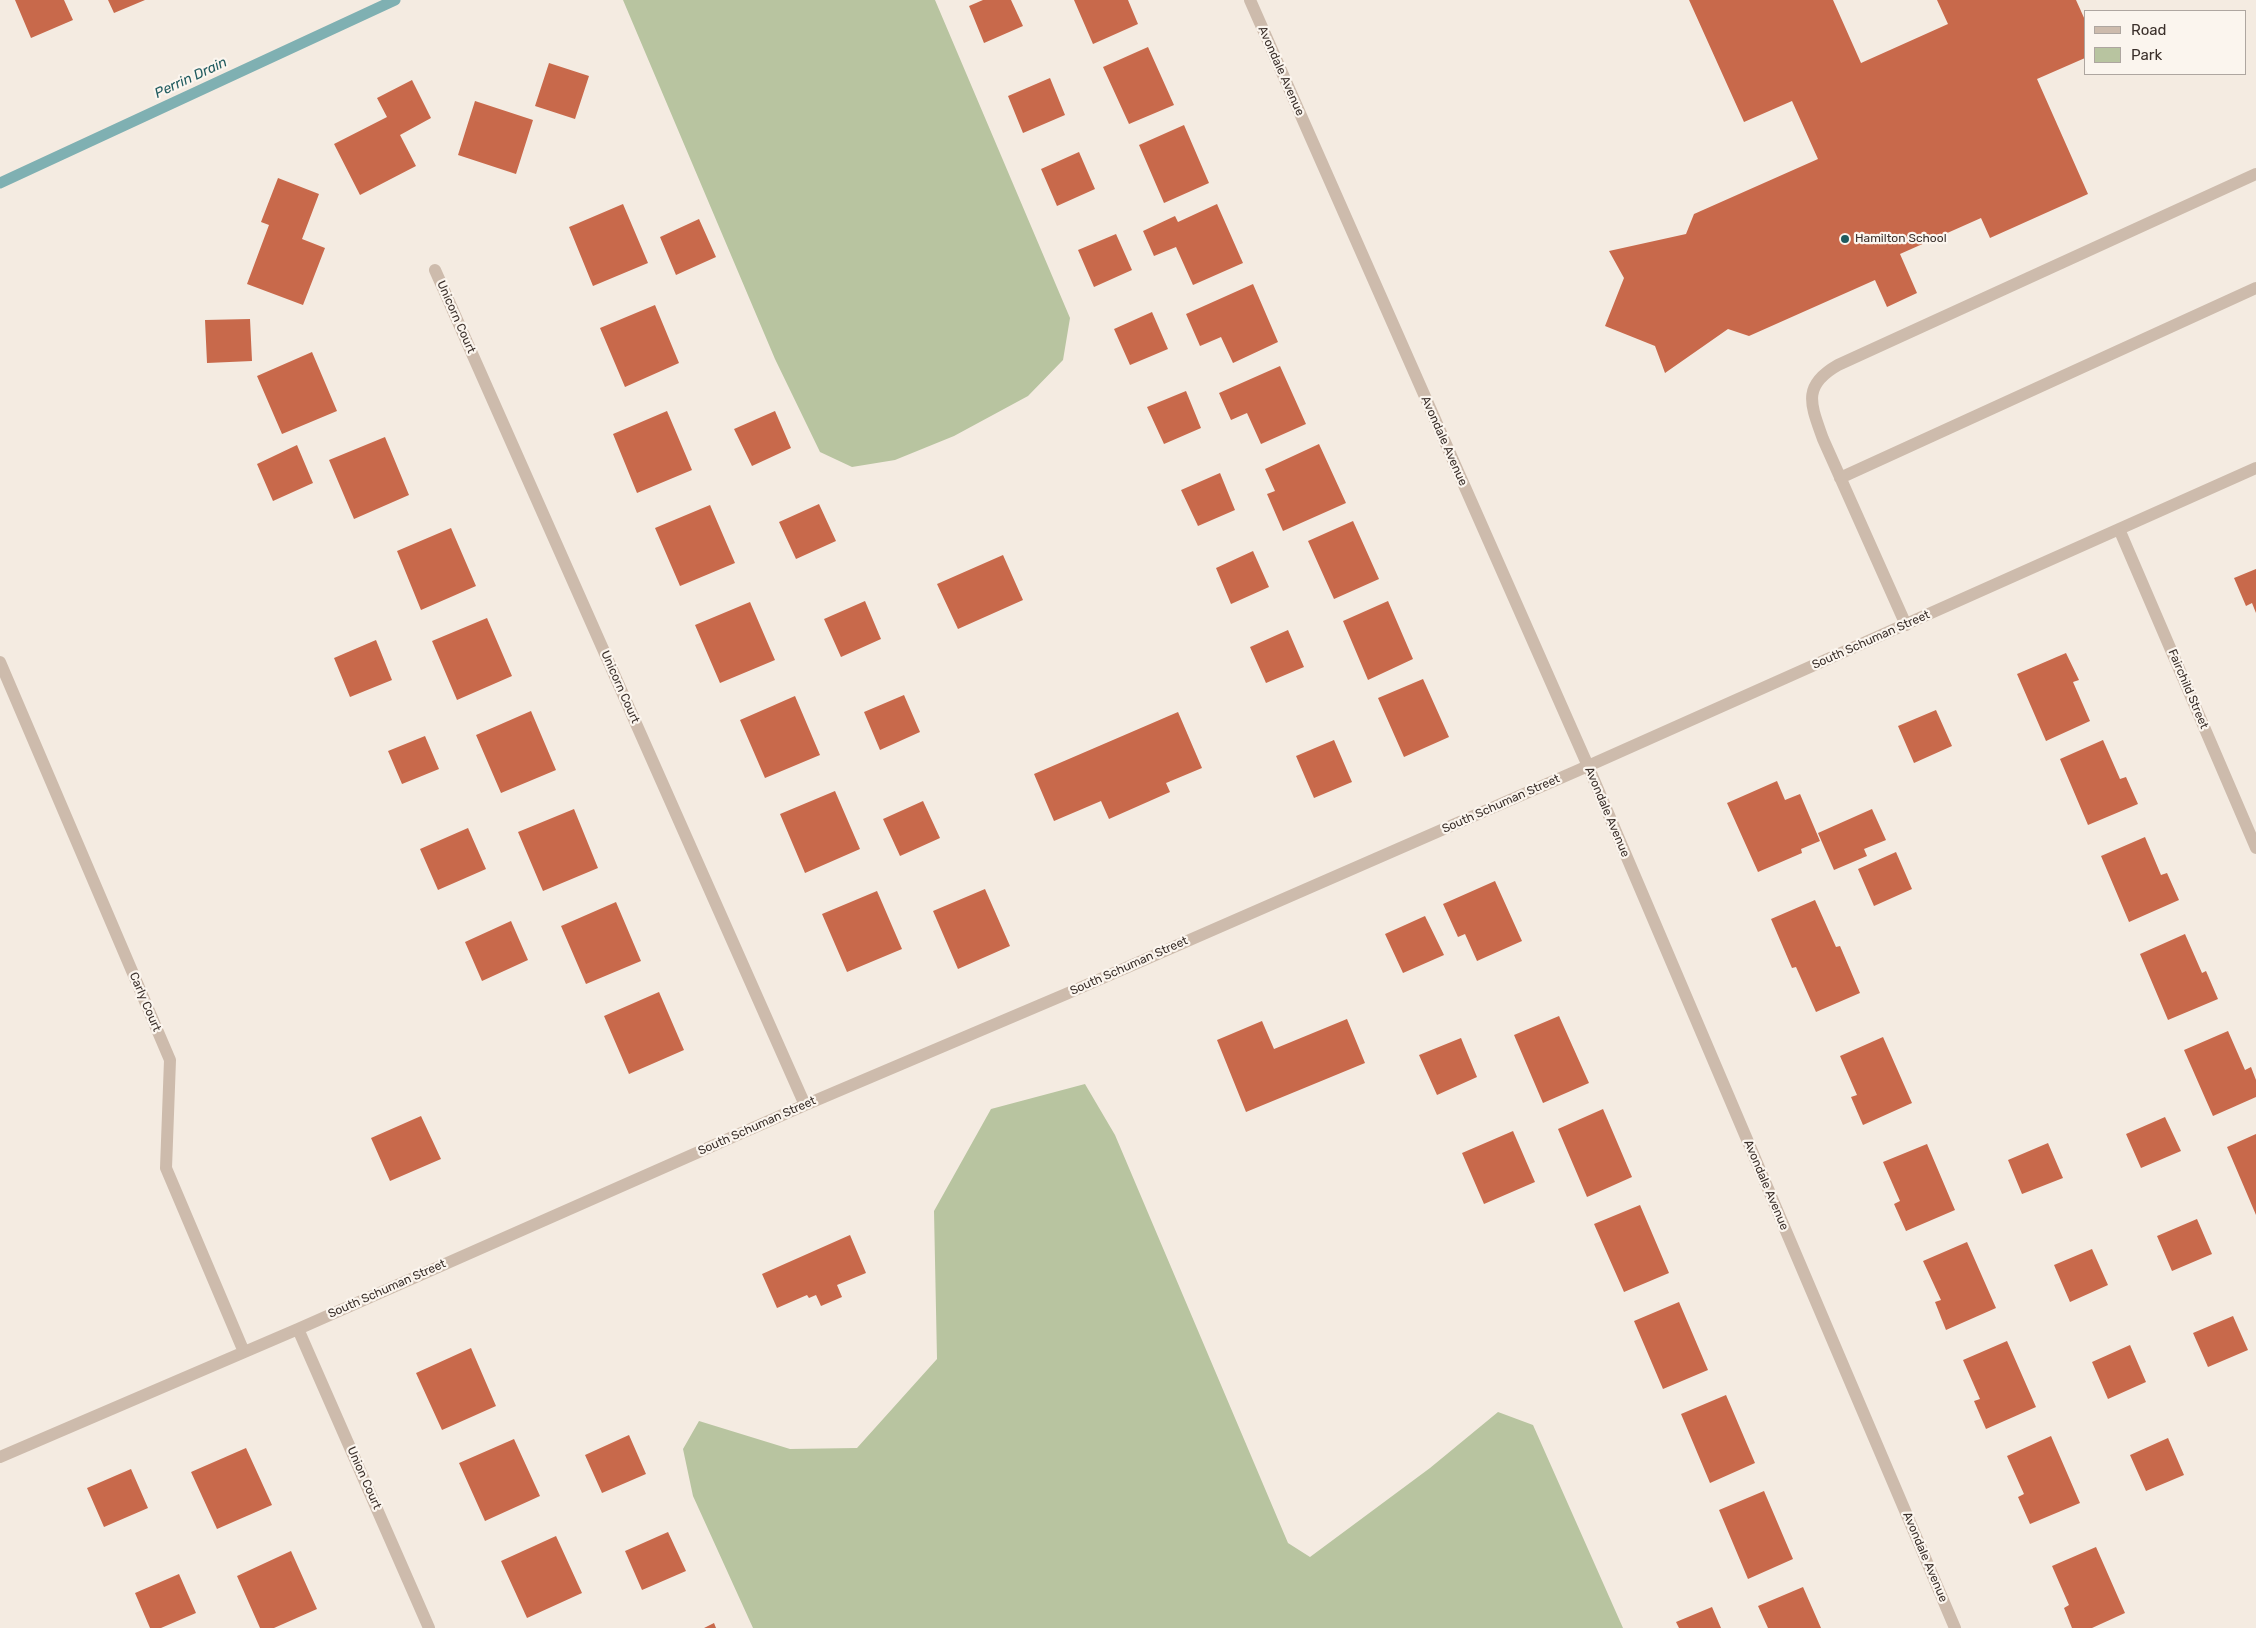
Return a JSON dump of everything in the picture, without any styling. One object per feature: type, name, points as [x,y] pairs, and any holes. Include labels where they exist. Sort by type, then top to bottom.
[{"type":"street","name":"Avondale Avenue","points":[[1250,0],[1588,766],[1955,1628]]},
{"type":"street","points":[[1906,624],[1840,478],[1814,413],[1812,398],[1815,382],[1824,373],[1838,365],[2256,174]]},
{"type":"street","name":"Unicorn Court","points":[[435,270],[805,1104]]},
{"type":"street","points":[[1840,478],[2256,288]]},
{"type":"street","name":"South Schuman Street","points":[[0,1458],[298,1329],[805,1104],[1075,990],[1588,766],[2256,468]]},
{"type":"street","name":"Fairchild Street","points":[[2119,529],[2256,848]]},
{"type":"street","name":"Carly Court","points":[[0,662],[170,1060],[166,1168],[244,1352]]},
{"type":"street","name":"Union Court","points":[[298,1329],[429,1628]]},
{"type":"green space","points":[[623,0],[935,0],[1070,318],[1063,360],[1028,396],[954,436],[895,460],[852,467],[820,452],[775,359]]},
{"type":"green space","points":[[1085,1084],[1115,1135],[1288,1543],[1310,1557],[1430,1468],[1498,1412],[1533,1425],[1623,1628],[753,1628],[693,1496],[683,1449],[699,1421],[790,1449],[857,1448],[937,1359],[934,1211],[991,1109]]},
{"type":"building","points":[[15,0],[64,0],[73,20],[31,38]]},
{"type":"building","points":[[108,0],[145,0],[114,13]]},
{"type":"building","points":[[983,0],[1011,0],[1023,26],[984,43],[969,6]]},
{"type":"building","points":[[1074,0],[1128,0],[1138,24],[1093,44]]},
{"type":"building","points":[[1689,0],[1833,0],[1861,63],[1948,24],[1937,0],[2076,0],[2084,18],[2084,58],[2037,79],[2088,194],[1990,238],[1981,218],[1900,254],[1917,293],[1887,307],[1875,280],[1749,336],[1728,329],[1665,373],[1655,346],[1605,326],[1624,278],[1609,251],[1686,234],[1694,214],[1818,159],[1792,101],[1744,122]]},
{"type":"building","points":[[1148,47],[1174,105],[1129,124],[1103,67]]},
{"type":"building","points":[[549,63],[589,76],[575,119],[535,106]]},
{"type":"building","points":[[1050,78],[1065,115],[1023,133],[1008,96]]},
{"type":"building","points":[[412,80],[431,118],[400,135],[416,166],[360,195],[334,144],[387,117],[377,98]]},
{"type":"building","points":[[475,101],[533,120],[516,174],[458,155]]},
{"type":"building","points":[[1184,125],[1209,183],[1164,203],[1139,145]]},
{"type":"building","points":[[1079,152],[1095,189],[1057,206],[1041,169]]},
{"type":"building","points":[[278,178],[319,194],[302,239],[325,248],[303,305],[247,284],[269,225],[261,222]]},
{"type":"building","points":[[623,204],[648,263],[593,286],[569,227]]},
{"type":"building","points":[[1217,204],[1243,263],[1193,285],[1176,247],[1154,256],[1143,231],[1175,216],[1178,222]]},
{"type":"building","points":[[699,219],[716,257],[676,275],[660,237]]},
{"type":"building","points":[[1116,234],[1132,270],[1094,287],[1078,250]]},
{"type":"building","points":[[1253,284],[1278,342],[1233,363],[1221,337],[1200,346],[1186,314]]},
{"type":"building","points":[[655,305],[679,363],[625,387],[600,328]]},
{"type":"building","points":[[1152,312],[1168,349],[1130,365],[1114,329]]},
{"type":"building","points":[[250,319],[252,361],[207,363],[205,320]]},
{"type":"building","points":[[312,352],[337,411],[282,434],[257,376]]},
{"type":"building","points":[[1280,366],[1306,424],[1261,444],[1247,413],[1231,420],[1219,393]]},
{"type":"building","points":[[1186,391],[1201,428],[1164,444],[1147,407]]},
{"type":"building","points":[[667,411],[692,470],[637,493],[613,434]]},
{"type":"building","points":[[775,411],[791,448],[752,466],[734,429]]},
{"type":"building","points":[[385,437],[409,495],[354,519],[329,460]]},
{"type":"building","points":[[1319,444],[1346,503],[1283,531],[1267,494],[1275,491],[1265,469]]},
{"type":"building","points":[[297,445],[313,483],[273,501],[257,464]]},
{"type":"building","points":[[1220,473],[1235,510],[1198,526],[1181,490]]},
{"type":"building","points":[[819,504],[836,541],[796,559],[779,522]]},
{"type":"building","points":[[710,505],[735,563],[680,586],[655,528]]},
{"type":"building","points":[[1353,521],[1379,579],[1334,599],[1308,541]]},
{"type":"building","points":[[451,528],[476,586],[421,610],[397,551]]},
{"type":"building","points":[[1253,551],[1269,587],[1231,604],[1216,568]]},
{"type":"building","points":[[1003,555],[1023,600],[958,629],[937,584]]},
{"type":"building","points":[[2256,569],[2256,613],[2252,603],[2246,606],[2234,578]]},
{"type":"building","points":[[865,601],[881,639],[841,657],[824,619]]},
{"type":"building","points":[[1388,601],[1413,659],[1368,680],[1343,621]]},
{"type":"building","points":[[750,602],[775,660],[720,683],[695,625]]},
{"type":"building","points":[[487,618],[512,676],[457,700],[432,641]]},
{"type":"building","points":[[1288,630],[1304,667],[1266,683],[1250,647]]},
{"type":"building","points":[[376,640],[392,680],[350,697],[334,658]]},
{"type":"building","points":[[2066,653],[2079,680],[2073,682],[2090,721],[2046,741],[2017,674]]},
{"type":"building","points":[[1423,679],[1449,737],[1404,757],[1378,698]]},
{"type":"building","points":[[904,695],[920,732],[880,750],[864,712]]},
{"type":"building","points":[[795,696],[820,755],[765,778],[740,720]]},
{"type":"building","points":[[1936,710],[1952,746],[1914,763],[1898,726]]},
{"type":"building","points":[[531,711],[556,770],[501,793],[476,735]]},
{"type":"building","points":[[1178,712],[1202,768],[1166,783],[1170,792],[1109,819],[1101,801],[1054,821],[1034,774]]},
{"type":"building","points":[[425,736],[439,769],[402,784],[388,751]]},
{"type":"building","points":[[1334,740],[1352,782],[1314,798],[1296,756]]},
{"type":"building","points":[[2103,740],[2120,779],[2126,777],[2138,804],[2088,825],[2060,759]]},
{"type":"building","points":[[1777,781],[1785,800],[1800,794],[1820,841],[1801,849],[1802,853],[1758,872],[1727,803]]},
{"type":"building","points":[[835,791],[860,849],[805,873],[780,814]]},
{"type":"building","points":[[923,801],[940,838],[900,856],[883,819]]},
{"type":"building","points":[[574,809],[598,868],[543,891],[518,832]]},
{"type":"building","points":[[1872,809],[1886,840],[1864,849],[1867,856],[1834,870],[1818,833]]},
{"type":"building","points":[[468,828],[486,869],[438,890],[420,849]]},
{"type":"building","points":[[2145,837],[2161,875],[2167,873],[2179,900],[2129,922],[2101,856]]},
{"type":"building","points":[[1896,852],[1912,889],[1874,906],[1858,869]]},
{"type":"building","points":[[1495,881],[1522,941],[1477,961],[1465,934],[1458,937],[1443,904]]},
{"type":"building","points":[[985,889],[1010,946],[958,969],[933,911]]},
{"type":"building","points":[[877,891],[902,949],[847,972],[822,914]]},
{"type":"building","points":[[1815,900],[1836,947],[1840,946],[1860,993],[1816,1012],[1796,967],[1792,968],[1771,919]]},
{"type":"building","points":[[616,902],[641,961],[586,984],[561,926]]},
{"type":"building","points":[[1425,916],[1444,955],[1403,973],[1385,934]]},
{"type":"building","points":[[511,921],[528,960],[482,981],[465,942]]},
{"type":"building","points":[[2185,934],[2202,973],[2206,971],[2218,999],[2168,1020],[2140,954]]},
{"type":"building","points":[[659,992],[684,1050],[629,1074],[604,1016]]},
{"type":"building","points":[[1559,1016],[1589,1083],[1543,1103],[1514,1035]]},
{"type":"building","points":[[1347,1019],[1365,1063],[1246,1112],[1217,1040],[1262,1021],[1274,1049]]},
{"type":"building","points":[[2228,1031],[2245,1070],[2251,1067],[2256,1080],[2256,1097],[2213,1116],[2184,1050]]},
{"type":"building","points":[[1883,1037],[1912,1103],[1863,1125],[1851,1097],[1857,1095],[1840,1056]]},
{"type":"building","points":[[1461,1038],[1477,1077],[1437,1095],[1419,1055]]},
{"type":"building","points":[[1603,1109],[1632,1177],[1587,1197],[1558,1129]]},
{"type":"building","points":[[421,1116],[441,1159],[390,1181],[371,1138]]},
{"type":"building","points":[[2165,1117],[2181,1151],[2141,1168],[2126,1134]]},
{"type":"building","points":[[1513,1131],[1535,1182],[1484,1204],[1462,1153]]},
{"type":"building","points":[[2256,1134],[2256,1215],[2227,1147]]},
{"type":"building","points":[[2048,1143],[2063,1178],[2022,1194],[2008,1160]]},
{"type":"building","points":[[1927,1144],[1955,1210],[1906,1231],[1894,1204],[1900,1201],[1883,1162]]},
{"type":"building","points":[[1640,1205],[1669,1273],[1624,1292],[1594,1224]]},
{"type":"building","points":[[2197,1219],[2212,1254],[2172,1271],[2157,1236]]},
{"type":"building","points":[[850,1235],[866,1273],[837,1285],[842,1297],[821,1306],[816,1295],[809,1298],[807,1295],[777,1308],[762,1274]]},
{"type":"building","points":[[1967,1242],[1996,1308],[1946,1330],[1935,1302],[1941,1300],[1923,1261]]},
{"type":"building","points":[[2092,1249],[2108,1285],[2070,1302],[2054,1265]]},
{"type":"building","points":[[1679,1302],[1708,1370],[1663,1389],[1634,1321]]},
{"type":"building","points":[[2233,1316],[2248,1350],[2208,1367],[2193,1333]]},
{"type":"building","points":[[2007,1341],[2036,1407],[1986,1429],[1974,1401],[1980,1399],[1963,1360]]},
{"type":"building","points":[[2130,1345],[2146,1382],[2108,1399],[2092,1362]]},
{"type":"building","points":[[471,1348],[496,1406],[442,1430],[416,1373]]},
{"type":"building","points":[[1726,1395],[1755,1463],[1710,1483],[1681,1414]]},
{"type":"building","points":[[629,1435],[646,1474],[602,1493],[585,1455]]},
{"type":"building","points":[[2051,1436],[2080,1503],[2030,1524],[2018,1497],[2024,1494],[2007,1456]]},
{"type":"building","points":[[2168,1438],[2184,1475],[2146,1491],[2130,1455]]},
{"type":"building","points":[[514,1439],[540,1496],[485,1521],[459,1463]]},
{"type":"building","points":[[246,1448],[272,1505],[217,1529],[191,1472]]},
{"type":"building","points":[[131,1469],[148,1508],[104,1527],[87,1488]]},
{"type":"building","points":[[1764,1491],[1793,1559],[1748,1579],[1719,1510]]},
{"type":"building","points":[[668,1532],[686,1571],[642,1590],[625,1551]]},
{"type":"building","points":[[556,1536],[582,1593],[527,1618],[501,1561]]},
{"type":"building","points":[[2096,1547],[2125,1613],[2092,1628],[2072,1628],[2064,1608],[2069,1605],[2052,1566]]},
{"type":"building","points":[[291,1551],[317,1609],[274,1628],[260,1628],[237,1576]]},
{"type":"building","points":[[179,1574],[196,1613],[161,1628],[150,1628],[135,1593]]},
{"type":"building","points":[[1803,1587],[1821,1628],[1768,1628],[1758,1606]]},
{"type":"building","points":[[1712,1607],[1721,1628],[1679,1628],[1676,1622]]},
{"type":"building","points":[[714,1623],[716,1628],[704,1628]]},
{"type":"waterway","name":"Perrin Drain","points":[[0,183],[395,0]]},
{"type":"place","name":"Hamilton School","points":[[1845,239]]}]
